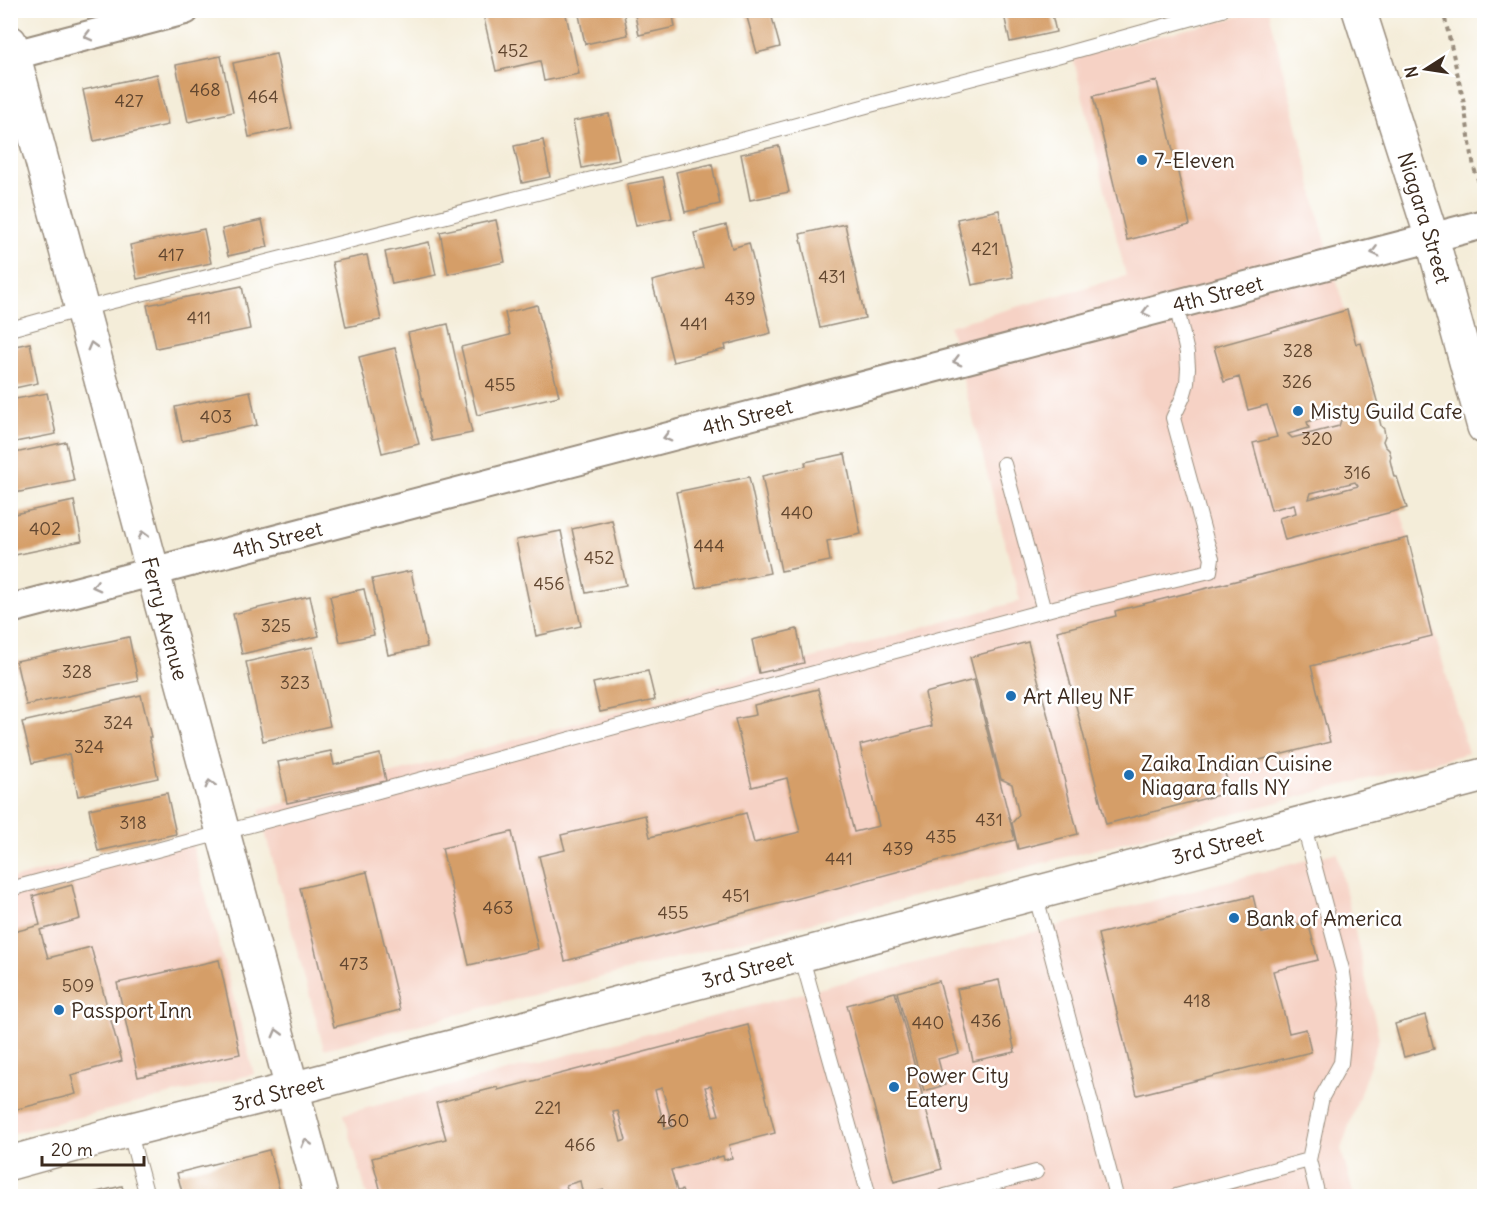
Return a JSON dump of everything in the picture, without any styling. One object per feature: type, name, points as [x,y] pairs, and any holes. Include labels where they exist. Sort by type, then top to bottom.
[{"type":"main road","name":"Niagara Street","points":[[1359,10],[1432,238],[1485,427]]},
{"type":"main road","name":"Ferry Avenue","points":[[12,51],[321,1197]]},
{"type":"main road","name":"3rd Street","points":[[10,1163],[1485,775]]},
{"type":"street","points":[[12,51],[185,10]]},
{"type":"street","name":"4th Street","points":[[10,609],[1485,224]]},
{"type":"lane","points":[[10,329],[690,154],[1222,10]]},
{"type":"lane","points":[[10,889],[1044,611],[1210,571],[1212,558],[1173,418],[1183,397],[1188,368],[1176,304]]},
{"type":"lane","points":[[1004,464],[1044,611]]},
{"type":"lane","points":[[1303,823],[1343,973],[1347,1004],[1341,1063],[1322,1096],[1309,1160],[1318,1197]]},
{"type":"lane","points":[[1035,893],[1116,1197]]},
{"type":"lane","points":[[801,955],[869,1197]]},
{"type":"lane","points":[[129,1130],[147,1197]]},
{"type":"lane","points":[[1176,1197],[1309,1160]]},
{"type":"lane","points":[[945,1197],[1036,1172]]},
{"type":"path","points":[[1443,10],[1463,98],[1474,168],[1483,194]]},
{"type":"shaded area","points":[[1269,11],[1322,228],[1468,753],[324,1049],[259,810],[1020,601],[949,326],[1126,276],[1073,57]]},
{"type":"shaded area","points":[[189,833],[254,1074],[11,1134],[11,879]]},
{"type":"shaded area","points":[[1337,852],[1379,1038],[1341,1149],[1354,1196],[367,1196],[344,1114]]},
{"type":"building","points":[[482,10],[565,10],[579,74],[544,81],[540,61],[496,71]]},
{"type":"building","points":[[578,10],[623,10],[628,35],[585,44]]},
{"type":"building","points":[[634,10],[672,10],[675,27],[639,35]]},
{"type":"building","points":[[745,10],[770,10],[780,47],[757,53]]},
{"type":"building","points":[[1003,10],[1051,10],[1056,32],[1010,42]]},
{"type":"building","points":[[276,54],[292,128],[249,137],[233,63]]},
{"type":"building","points":[[221,56],[233,112],[188,122],[176,65]]},
{"type":"building","points":[[157,74],[168,125],[94,141],[83,90]]},
{"type":"building","name":"7-Eleven","points":[[1157,81],[1190,225],[1127,240],[1093,96]]},
{"type":"building","points":[[609,114],[619,160],[582,168],[573,121]]},
{"type":"building","points":[[543,140],[550,177],[522,183],[514,146]]},
{"type":"building","points":[[779,146],[789,192],[750,200],[741,154]]},
{"type":"building","points":[[712,164],[720,204],[685,212],[676,172]]},
{"type":"building","points":[[663,177],[672,218],[636,226],[627,184]]},
{"type":"building","points":[[999,210],[1013,277],[972,285],[957,219]]},
{"type":"building","points":[[262,220],[268,247],[228,256],[222,229]]},
{"type":"building","points":[[496,220],[505,262],[448,274],[440,232]]},
{"type":"building","points":[[845,224],[865,318],[820,328],[800,234]]},
{"type":"building","points":[[726,225],[732,248],[749,243],[771,333],[725,345],[726,349],[673,362],[652,281],[703,268],[694,233]]},
{"type":"building","points":[[204,229],[211,263],[137,279],[130,245]]},
{"type":"building","points":[[429,242],[436,275],[392,284],[385,252]]},
{"type":"building","points":[[367,255],[381,320],[346,327],[332,262]]},
{"type":"building","points":[[242,286],[250,329],[156,348],[147,305]]},
{"type":"building","points":[[537,305],[559,396],[477,415],[461,347],[510,335],[505,313]]},
{"type":"building","points":[[1347,310],[1356,344],[1361,343],[1379,408],[1377,409],[1381,426],[1384,429],[1383,441],[1389,450],[1394,477],[1397,477],[1407,508],[1285,540],[1279,518],[1296,513],[1294,504],[1271,510],[1253,443],[1277,437],[1267,405],[1248,410],[1239,377],[1224,382],[1214,347]],"holes":[[[1335,413],[1345,419],[1341,420],[1339,426],[1292,438],[1288,434],[1309,428],[1307,422]],[[1355,482],[1358,486],[1309,499],[1311,493]]]},
{"type":"building","points":[[448,324],[472,433],[432,441],[408,333]]},
{"type":"building","points":[[30,343],[38,383],[10,389],[10,347]]},
{"type":"building","points":[[395,348],[419,444],[382,453],[359,357]]},
{"type":"building","points":[[250,391],[257,425],[182,441],[175,407]]},
{"type":"building","points":[[47,393],[56,434],[10,443],[10,400]]},
{"type":"building","points":[[66,442],[74,481],[10,494],[10,454]]},
{"type":"building","points":[[845,454],[861,534],[827,541],[830,561],[781,571],[762,476],[806,466],[805,462]]},
{"type":"building","points":[[749,477],[770,573],[696,588],[676,492]]},
{"type":"building","points":[[74,501],[82,541],[10,556],[10,515]]},
{"type":"building","points":[[612,520],[626,585],[586,593],[572,529]]},
{"type":"building","points":[[561,531],[581,626],[536,636],[516,540]]},
{"type":"building","points":[[1408,538],[1432,636],[1311,666],[1330,742],[1224,769],[1230,792],[1106,824],[1057,631],[1116,616],[1115,611]]},
{"type":"building","points":[[411,571],[427,647],[388,655],[372,579]]},
{"type":"building","points":[[364,589],[374,635],[340,642],[330,596]]},
{"type":"building","points":[[310,596],[319,636],[242,654],[233,614]]},
{"type":"building","points":[[797,629],[804,663],[759,673],[752,640]]},
{"type":"building","points":[[129,637],[138,681],[26,705],[16,661]]},
{"type":"building","points":[[1028,642],[1078,834],[1018,849],[1012,823],[1019,815],[1012,784],[1001,779],[970,657]]},
{"type":"building","points":[[313,647],[330,726],[263,741],[246,662]]},
{"type":"building","points":[[648,671],[655,700],[600,712],[593,683]]},
{"type":"building","points":[[974,680],[1015,840],[565,961],[539,856],[565,850],[561,835],[645,815],[650,837],[746,813],[754,843],[800,832],[787,778],[752,787],[735,719],[756,715],[754,705],[818,689],[854,832],[879,826],[860,745],[932,726],[925,693]]},
{"type":"building","points":[[141,695],[158,778],[78,796],[69,754],[32,763],[22,722]]},
{"type":"building","points":[[331,751],[334,765],[380,754],[386,781],[287,803],[278,762]]},
{"type":"building","points":[[167,793],[176,834],[98,851],[89,809]]},
{"type":"building","points":[[512,832],[538,949],[469,965],[442,848]]},
{"type":"building","points":[[367,872],[400,1010],[334,1027],[300,888]]},
{"type":"building","name":"Passport Inn","points":[[72,885],[80,919],[40,930],[48,958],[91,947],[122,1061],[71,1075],[76,1094],[10,1111],[10,933],[40,925],[33,896]]},
{"type":"building","points":[[1253,896],[1262,933],[1308,922],[1318,960],[1273,971],[1289,1033],[1306,1029],[1311,1052],[1137,1095],[1098,934]]},
{"type":"building","points":[[219,960],[240,1054],[138,1077],[117,983]]},
{"type":"building","points":[[999,980],[1015,1052],[973,1061],[957,989]]},
{"type":"building","points":[[939,981],[959,1053],[938,1059],[945,1085],[924,1091],[897,992]]},
{"type":"building","name":"Power City Eatery","points":[[895,992],[942,1169],[894,1182],[847,1005]]},
{"type":"building","points":[[1425,1015],[1434,1049],[1404,1057],[1395,1024]]},
{"type":"building","points":[[748,1025],[775,1133],[729,1145],[732,1158],[724,1160],[723,1156],[671,1170],[677,1191],[682,1190],[684,1196],[606,1196],[604,1190],[583,1195],[580,1181],[566,1185],[569,1196],[393,1196],[393,1194],[382,1196],[372,1158],[446,1139],[436,1103],[498,1087],[498,1090]],"holes":[[[711,1086],[719,1115],[713,1116],[705,1087]],[[662,1088],[673,1127],[665,1129],[655,1090]],[[618,1111],[626,1140],[621,1142],[613,1112]]]},
{"type":"building","points":[[269,1150],[281,1196],[183,1196],[177,1173]]},
{"type":"building","points":[[122,1186],[125,1196],[80,1196]]},
{"type":"place","name":"7-Eleven","points":[[1142,160]]},
{"type":"place","name":"Misty Guild Cafe","points":[[1298,411]]},
{"type":"place","name":"Art Alley NF","points":[[1011,696]]},
{"type":"place","name":"Zaika Indian Cuisine Niagara falls NY","points":[[1129,775]]},
{"type":"place","name":"Bank of America","points":[[1234,918]]},
{"type":"place","name":"Passport Inn","points":[[59,1010]]},
{"type":"place","name":"Power City Eatery","points":[[894,1087]]}]
